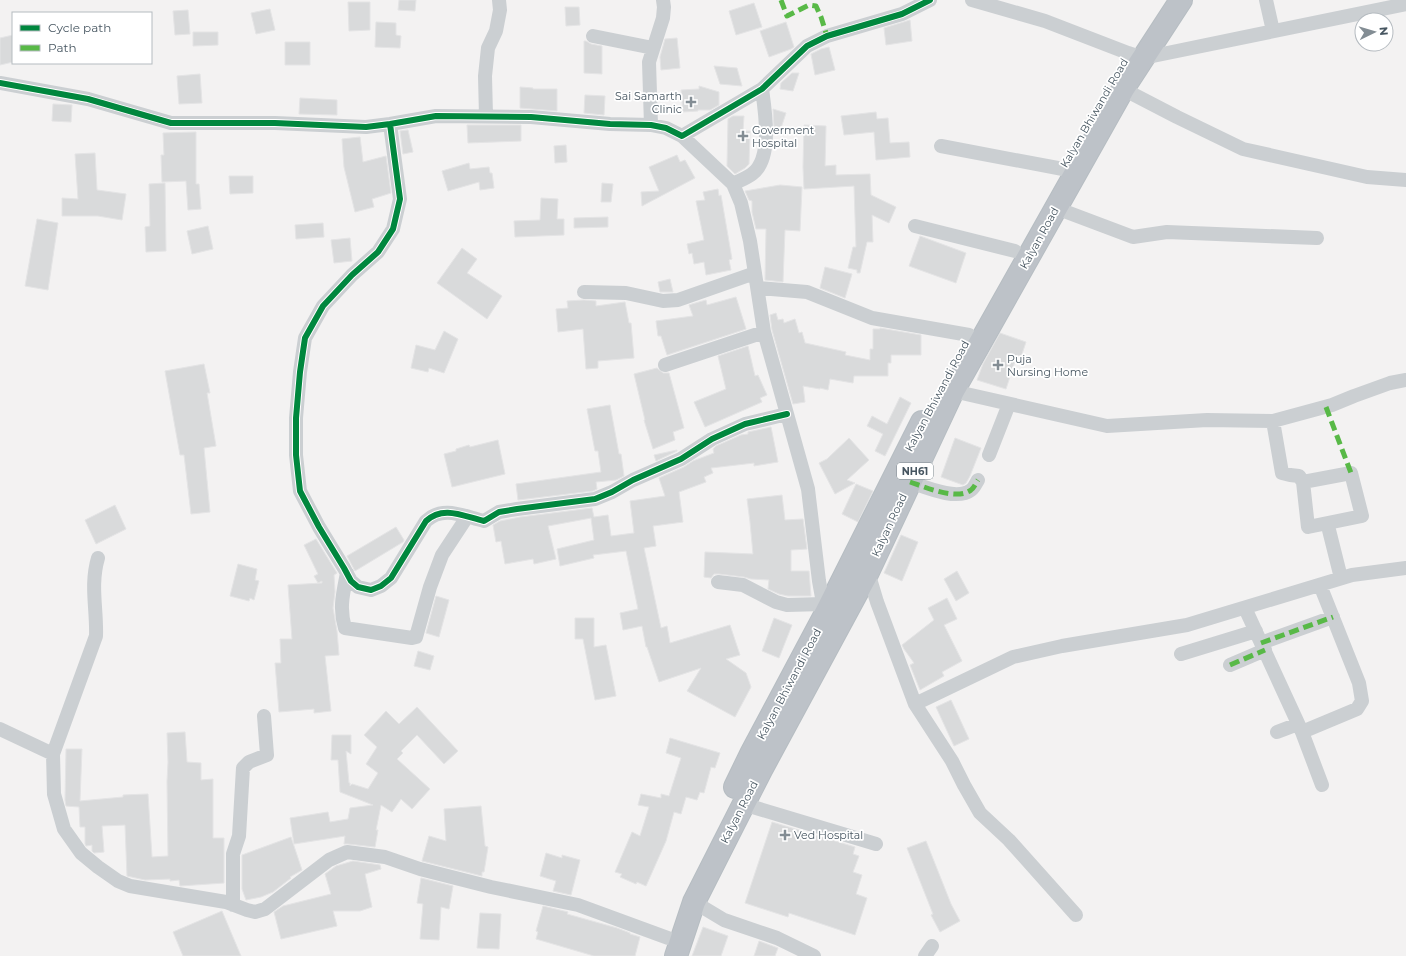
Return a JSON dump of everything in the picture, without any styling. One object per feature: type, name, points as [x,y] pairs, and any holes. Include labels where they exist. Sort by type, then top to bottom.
[{"type":"highway","name":"Kalyan Bhiwandi Road","points":[[668,950],[684,892],[751,754],[828,617],[939,388],[1015,251],[1063,169],[1136,56],[1164,0]]},
{"type":"highway","name":"Kalyan Road","points":[[668,950],[743,804],[828,617],[868,572],[953,391],[1123,89],[1136,56],[1181,0]]},
{"type":"street","points":[[486,116],[485,76],[488,48],[496,30],[500,10],[499,0]]},
{"type":"street","points":[[651,125],[649,62],[663,18],[663,0]]},
{"type":"street","points":[[972,0],[1045,21],[1136,56],[1406,4]]},
{"type":"street","points":[[1266,0],[1274,30]]},
{"type":"street","points":[[682,136],[762,89],[807,46],[814,42],[827,36],[902,14],[925,1]]},
{"type":"street","points":[[593,36],[653,48]]},
{"type":"street","points":[[0,84],[88,98],[171,123],[275,123],[366,127],[436,116],[531,117],[610,124],[651,125],[666,128],[682,136],[733,184],[741,203],[750,240],[764,332],[808,489],[819,581],[828,617]]},
{"type":"street","points":[[733,184],[752,175],[760,166],[766,144],[766,124],[762,89]]},
{"type":"street","points":[[1123,89],[1243,149],[1367,177],[1406,180]]},
{"type":"street","points":[[390,124],[400,199],[393,229],[378,252],[352,275],[323,306],[305,338],[296,418],[296,455],[300,492],[351,581],[358,587],[371,590],[381,586],[391,578],[426,521],[432,515],[443,511],[484,521],[499,512],[595,498],[612,492],[633,480],[680,459],[712,439],[745,424],[787,414]]},
{"type":"street","points":[[941,146],[1063,169]]},
{"type":"street","points":[[1056,208],[1134,237],[1167,232],[1317,238]]},
{"type":"street","points":[[915,226],[1015,251]]},
{"type":"street","points":[[584,292],[626,293],[664,301],[671,301],[678,300],[755,273]]},
{"type":"street","points":[[758,288],[807,292],[872,318],[969,335]]},
{"type":"street","points":[[665,365],[764,332]]},
{"type":"street","points":[[953,391],[1107,426],[1207,420],[1273,421],[1332,405],[1390,383],[1406,380]]},
{"type":"street","points":[[989,455],[1009,404]]},
{"type":"street","points":[[1273,421],[1282,473],[1299,476],[1303,482],[1308,527],[1362,516],[1351,474],[1303,482]]},
{"type":"street","points":[[910,482],[943,493],[963,494],[971,490],[978,480]]},
{"type":"street","points":[[347,573],[341,616],[345,628],[412,638],[416,637],[430,587],[442,555],[467,516]]},
{"type":"street","points":[[1329,530],[1341,578]]},
{"type":"street","points":[[98,558],[93,586],[96,636],[53,754],[54,794],[64,829],[81,853],[118,881],[130,886],[226,902],[255,912],[265,909],[329,860],[347,852],[385,857],[420,869],[491,887],[578,905],[668,950]]},
{"type":"street","points":[[915,704],[1013,657],[1062,646],[1187,625],[1352,575],[1406,568]]},
{"type":"street","points":[[868,572],[877,602],[915,704],[952,761],[980,813],[1009,840],[1076,915]]},
{"type":"street","points":[[718,582],[743,585],[776,602],[828,617]]},
{"type":"street","points":[[1277,732],[1300,728],[1357,709],[1362,701],[1359,682],[1320,585]]},
{"type":"street","points":[[1245,608],[1300,728],[1322,785]]},
{"type":"street","points":[[1181,654],[1261,641],[1333,617]]},
{"type":"street","points":[[1230,665],[1261,641]]},
{"type":"street","points":[[233,905],[233,854],[239,836],[243,768],[249,762],[267,755],[264,716]]},
{"type":"street","points":[[0,729],[53,754]]},
{"type":"street","points":[[743,804],[876,844]]},
{"type":"street","points":[[694,902],[724,920],[777,938],[814,956]]},
{"type":"building","points":[[399,0],[416,0],[415,11],[398,10]]},
{"type":"building","points":[[348,2],[370,2],[370,30],[349,31]]},
{"type":"building","points":[[754,3],[762,27],[736,35],[729,11]]},
{"type":"building","points":[[565,7],[579,7],[580,25],[566,26]]},
{"type":"building","points":[[270,9],[275,30],[256,34],[251,13]]},
{"type":"building","points":[[188,10],[190,34],[175,35],[173,11]]},
{"type":"building","points":[[910,20],[912,41],[886,45],[884,28]]},
{"type":"building","points":[[376,22],[396,23],[396,35],[401,36],[400,48],[375,47]]},
{"type":"building","points":[[786,22],[794,47],[769,57],[760,31]]},
{"type":"building","points":[[193,32],[218,32],[218,45],[193,46]]},
{"type":"building","points":[[12,35],[12,62],[0,65],[0,38]]},
{"type":"building","points":[[677,38],[680,68],[661,70],[660,57],[665,39]]},
{"type":"building","points":[[584,41],[602,46],[602,74],[584,73]]},
{"type":"building","points":[[285,42],[310,42],[310,65],[285,65]]},
{"type":"building","points":[[829,47],[835,70],[815,75],[811,54]]},
{"type":"building","points":[[714,66],[737,68],[742,86],[720,84]]},
{"type":"building","points":[[792,73],[799,73],[793,91],[780,89],[781,83]]},
{"type":"building","points":[[200,74],[202,103],[179,104],[177,76]]},
{"type":"building","points":[[699,86],[719,92],[719,105],[710,110],[683,112],[681,90],[699,89]]},
{"type":"building","points":[[520,87],[533,89],[557,89],[557,111],[520,108]]},
{"type":"building","points":[[585,95],[605,96],[604,115],[584,113]]},
{"type":"building","points":[[300,98],[337,100],[337,115],[299,114]]},
{"type":"building","points":[[53,104],[72,105],[71,122],[52,121]]},
{"type":"building","points":[[773,109],[786,113],[780,131],[774,129]]},
{"type":"building","points":[[876,112],[877,119],[888,118],[890,143],[909,142],[910,157],[876,160],[874,132],[844,135],[841,116]]},
{"type":"building","points":[[733,116],[744,116],[743,131],[750,131],[749,164],[735,174],[727,166],[728,119]]},
{"type":"building","points":[[467,125],[521,125],[521,141],[468,143]]},
{"type":"building","points":[[804,125],[826,126],[825,166],[836,165],[836,175],[870,174],[871,195],[896,207],[889,223],[872,215],[873,242],[867,242],[860,273],[857,273],[857,270],[848,268],[853,247],[856,247],[854,186],[804,189]]},
{"type":"building","points":[[408,130],[413,152],[403,154],[400,131]]},
{"type":"building","points":[[196,132],[196,184],[199,184],[201,209],[188,210],[186,181],[162,182],[161,155],[164,155],[163,133]]},
{"type":"building","points":[[360,137],[363,162],[386,156],[391,193],[372,199],[374,207],[355,212],[344,167],[342,139]]},
{"type":"building","points":[[566,145],[567,162],[555,163],[554,146]]},
{"type":"building","points":[[95,153],[97,190],[126,194],[122,220],[98,216],[62,216],[62,198],[78,199],[75,154]]},
{"type":"building","points":[[677,155],[680,162],[685,160],[695,178],[642,206],[641,192],[659,191],[649,167]]},
{"type":"building","points":[[469,163],[470,169],[489,167],[490,173],[492,173],[494,188],[480,190],[479,182],[448,191],[442,171]]},
{"type":"building","points":[[229,176],[253,176],[253,193],[230,194]]},
{"type":"building","points":[[165,183],[166,251],[146,252],[145,227],[150,226],[149,184]]},
{"type":"building","points":[[602,183],[613,184],[611,202],[601,202]]},
{"type":"building","points":[[780,185],[802,187],[800,231],[785,230],[783,282],[765,280],[766,229],[756,229],[752,212],[752,201],[749,200],[745,191]]},
{"type":"building","points":[[718,189],[719,196],[721,195],[732,259],[729,260],[731,270],[706,275],[704,262],[694,264],[692,253],[689,254],[687,244],[704,240],[696,201],[705,200],[703,192]]},
{"type":"building","points":[[541,198],[558,199],[557,219],[564,219],[564,235],[515,237],[514,221],[540,220]]},
{"type":"building","points":[[608,217],[608,227],[574,228],[574,218]]},
{"type":"building","points":[[37,219],[58,223],[48,290],[25,286]]},
{"type":"building","points":[[323,223],[324,237],[296,239],[295,225]]},
{"type":"building","points":[[208,226],[213,249],[192,254],[187,231]]},
{"type":"building","points":[[920,236],[966,253],[956,283],[909,266]]},
{"type":"building","points":[[350,238],[352,261],[334,263],[331,240]]},
{"type":"building","points":[[462,248],[477,259],[467,273],[502,296],[487,319],[437,283]]},
{"type":"building","points":[[825,267],[852,274],[845,298],[820,288]]},
{"type":"building","points":[[670,279],[673,292],[660,292],[658,282]]},
{"type":"building","points":[[736,297],[746,329],[667,355],[661,336],[658,336],[656,321],[693,316],[689,305],[692,304],[706,300],[707,305]]},
{"type":"building","points":[[567,301],[596,301],[596,306],[625,302],[629,323],[631,323],[634,358],[598,361],[598,368],[586,369],[583,329],[558,332],[556,309],[568,308]]},
{"type":"building","points":[[776,313],[778,320],[783,319],[784,323],[795,319],[799,333],[802,332],[805,343],[846,352],[845,355],[870,360],[870,349],[873,349],[873,329],[880,328],[921,335],[921,355],[891,355],[891,363],[888,363],[888,376],[854,376],[853,383],[830,379],[828,390],[803,386],[805,402],[793,404],[772,330],[770,315]]},
{"type":"building","points":[[444,331],[458,339],[444,373],[429,368],[428,372],[411,368],[416,345],[435,350]]},
{"type":"building","points":[[1000,333],[1026,342],[1021,357],[1017,355],[1006,389],[977,380],[983,364]]},
{"type":"building","points":[[748,346],[755,376],[758,375],[767,395],[760,398],[762,402],[705,427],[694,402],[726,389],[718,356]]},
{"type":"building","points":[[204,364],[210,393],[207,393],[216,446],[204,448],[210,512],[191,514],[184,455],[180,455],[165,371]]},
{"type":"building","points":[[657,368],[663,373],[669,373],[684,428],[673,432],[675,440],[653,449],[644,420],[634,374]]},
{"type":"building","points":[[900,397],[911,403],[885,456],[875,451],[883,434],[867,426],[872,416],[887,424]]},
{"type":"building","points":[[610,405],[619,454],[621,454],[624,476],[616,480],[596,482],[597,489],[593,491],[518,500],[516,484],[601,472],[598,451],[595,451],[587,409]]},
{"type":"building","points":[[771,427],[778,462],[754,466],[754,463],[711,468],[713,473],[704,477],[706,482],[679,492],[683,522],[653,526],[656,546],[644,548],[661,628],[667,626],[670,643],[730,625],[740,655],[726,659],[746,673],[751,687],[735,717],[687,691],[701,668],[659,682],[646,647],[642,626],[623,630],[620,613],[638,609],[626,551],[593,555],[594,558],[560,566],[557,549],[594,540],[591,518],[548,526],[556,559],[534,564],[533,559],[505,564],[501,541],[496,542],[493,525],[500,521],[592,508],[594,517],[608,515],[611,536],[634,533],[630,501],[665,496],[659,478],[684,467],[693,461],[714,453],[713,449],[716,446],[741,435],[748,434],[748,432]]},
{"type":"building","points":[[849,438],[869,460],[847,480],[855,483],[835,494],[819,463],[827,459]]},
{"type":"building","points":[[955,438],[981,448],[970,476],[963,485],[941,477]]},
{"type":"building","points":[[498,440],[505,474],[452,487],[444,454],[456,451],[456,449],[469,445],[470,447]]},
{"type":"building","points":[[677,451],[656,461],[654,455]]},
{"type":"building","points":[[856,484],[873,491],[858,522],[842,514]]},
{"type":"building","points":[[782,495],[785,520],[803,519],[807,549],[791,550],[791,571],[809,571],[811,596],[788,596],[779,594],[768,589],[769,580],[719,574],[714,574],[711,578],[704,577],[705,552],[753,554],[747,499]]},
{"type":"building","points":[[115,505],[126,529],[96,544],[85,520]]},
{"type":"building","points":[[396,527],[404,540],[403,542],[355,571],[347,556]]},
{"type":"building","points":[[901,535],[918,542],[902,581],[884,573]]},
{"type":"building","points":[[316,539],[337,573],[334,575],[335,592],[333,608],[339,655],[325,656],[331,711],[314,713],[314,709],[279,712],[275,663],[281,663],[280,639],[292,639],[288,585],[322,583],[322,581],[318,583],[314,576],[318,574],[304,545]]},
{"type":"building","points":[[238,564],[257,569],[255,580],[259,581],[254,600],[250,598],[249,601],[230,596]]},
{"type":"building","points":[[957,571],[969,593],[956,601],[944,579]]},
{"type":"building","points":[[436,596],[449,600],[439,637],[426,633]]},
{"type":"building","points":[[947,598],[957,619],[944,625],[962,661],[942,672],[944,676],[920,690],[910,665],[914,663],[902,645],[934,620],[928,608]]},
{"type":"building","points":[[575,618],[594,618],[594,647],[606,645],[616,696],[595,700],[583,639],[575,639]]},
{"type":"building","points":[[774,618],[792,625],[779,658],[762,651]]},
{"type":"building","points":[[418,651],[434,656],[430,670],[414,666]]},
{"type":"building","points":[[951,700],[969,739],[954,746],[936,707]]},
{"type":"building","points":[[417,707],[458,751],[444,764],[417,735],[401,751],[403,753],[397,759],[430,789],[412,809],[401,799],[392,812],[381,805],[376,830],[378,830],[375,847],[344,844],[345,836],[294,844],[290,818],[328,812],[330,822],[348,819],[350,808],[373,805],[340,792],[338,760],[331,760],[332,735],[351,735],[351,754],[346,751],[349,783],[350,786],[352,784],[368,789],[378,773],[366,764],[377,747],[364,735],[386,711],[399,724]]},
{"type":"building","points":[[185,732],[187,762],[201,763],[201,780],[213,779],[213,838],[224,838],[224,883],[180,886],[179,880],[145,880],[127,876],[125,825],[102,826],[104,852],[94,853],[92,851],[92,845],[86,846],[85,844],[85,827],[80,827],[79,807],[66,806],[66,749],[82,749],[80,801],[123,797],[123,795],[148,794],[152,857],[168,856],[167,733]]},
{"type":"building","points":[[670,738],[720,753],[715,768],[711,767],[704,793],[700,792],[697,800],[686,797],[681,814],[674,812],[666,841],[646,886],[637,882],[636,884],[620,877],[622,874],[615,872],[632,832],[640,836],[649,807],[638,805],[641,794],[661,798],[661,794],[669,796],[681,758],[666,753]]},
{"type":"building","points":[[481,806],[485,846],[488,847],[482,876],[422,861],[429,836],[446,841],[444,809]]},
{"type":"building","points":[[772,822],[855,847],[853,854],[859,856],[853,872],[862,875],[856,894],[867,898],[855,935],[789,913],[788,917],[745,903]]},
{"type":"building","points":[[291,837],[302,870],[290,877],[291,878],[273,892],[261,897],[246,900],[242,889],[242,855]]},
{"type":"building","points":[[926,841],[951,904],[960,921],[940,932],[931,915],[933,914],[907,848]]},
{"type":"building","points":[[546,853],[562,858],[562,855],[580,860],[571,895],[553,891],[556,881],[540,876]]},
{"type":"building","points":[[353,861],[380,865],[381,869],[365,874],[372,907],[360,911],[333,911],[337,926],[281,939],[274,912],[283,906],[331,894],[325,874],[336,866]]},
{"type":"building","points":[[421,878],[453,886],[449,909],[441,907],[439,940],[420,939],[423,904],[417,903]]},
{"type":"building","points":[[543,906],[568,912],[567,914],[617,928],[640,937],[635,956],[594,956],[536,939],[538,932],[536,931]]},
{"type":"building","points":[[222,911],[241,956],[183,956],[173,932]]},
{"type":"building","points":[[480,913],[501,914],[499,949],[477,948]]},
{"type":"building","points":[[703,927],[728,936],[721,956],[692,956]]},
{"type":"building","points":[[759,941],[778,948],[775,956],[754,956]]},
{"type":"marked path","points":[[781,0],[787,16],[809,5],[816,6],[827,36]]},
{"type":"marked path","points":[[1326,407],[1351,473]]},
{"type":"marked path","points":[[910,482],[932,490],[950,494],[958,494],[971,490],[978,480]]},
{"type":"marked path","points":[[1261,643],[1333,617]]},
{"type":"marked path","points":[[1230,665],[1265,650]]},
{"type":"cycle path","points":[[0,83],[88,99],[171,123],[275,123],[366,127],[436,116],[531,117],[610,124],[651,125],[666,128],[682,136],[762,89],[807,46],[827,36],[902,14],[930,0]]},
{"type":"cycle path","points":[[390,124],[400,199],[393,229],[378,252],[352,275],[323,306],[305,338],[296,418],[296,455],[300,491],[319,527],[351,581],[358,587],[371,590],[381,586],[391,578],[426,521],[433,516],[454,513],[484,521],[499,512],[595,499],[612,492],[633,480],[681,459],[712,439],[745,424],[787,414]]},
{"type":"place","name":"Sai Samarth Clinic","points":[[691,102]]},
{"type":"place","name":"Goverment Hospital","points":[[743,136]]},
{"type":"place","name":"Puja Nursing Home","points":[[998,365]]},
{"type":"place","name":"Ved Hospital","points":[[785,835]]}]
